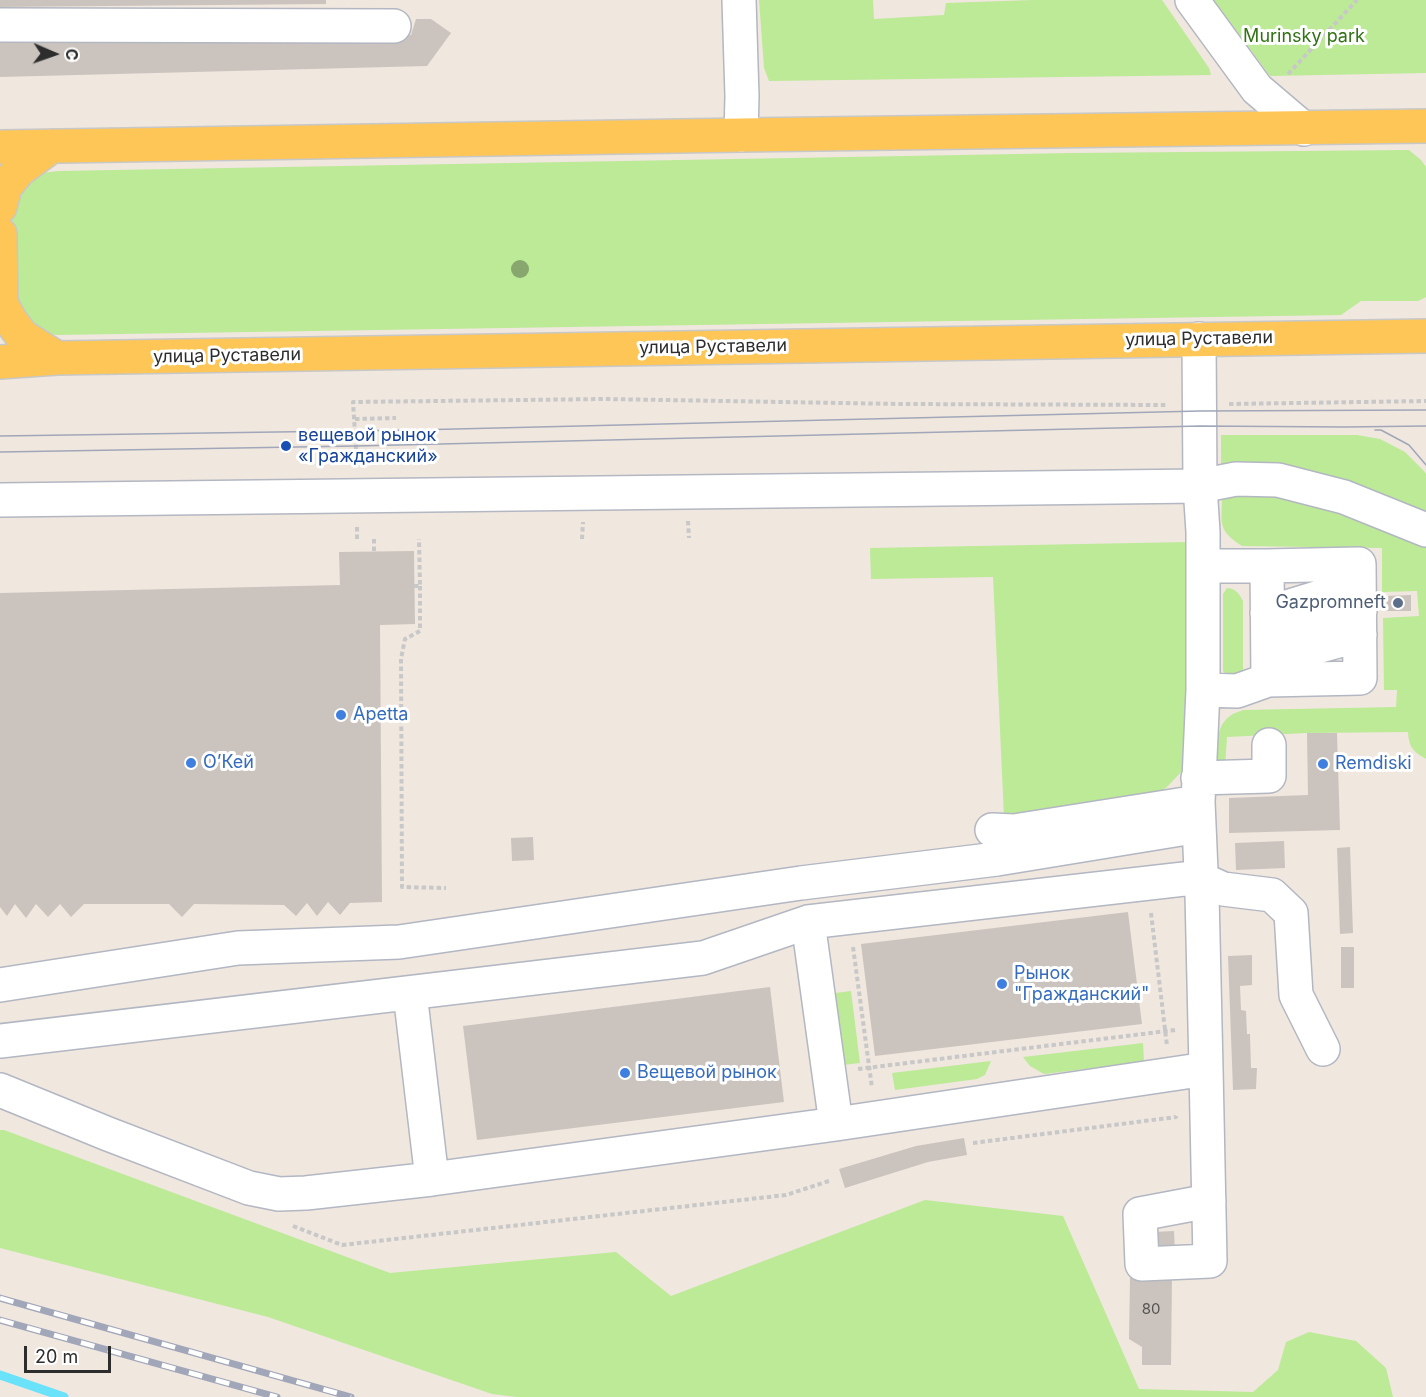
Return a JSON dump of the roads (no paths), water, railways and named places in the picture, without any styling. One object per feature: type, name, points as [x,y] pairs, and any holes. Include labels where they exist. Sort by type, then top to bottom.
[{"type":"main road","points":[[0,147],[741,135],[1425,128]]},
{"type":"main road","points":[[0,207],[5,187],[19,170],[52,146]]},
{"type":"main road","points":[[0,234],[2,303],[9,320],[22,336],[57,358]]},
{"type":"main road","name":"улица Руставели","points":[[0,362],[57,358],[1425,334]]},
{"type":"street","points":[[739,0],[741,135]]},
{"type":"street","points":[[1192,0],[1257,89],[1304,129]]},
{"type":"street","points":[[0,25],[394,26]]},
{"type":"street","points":[[1199,339],[1200,486],[1203,532],[1203,690],[1198,802],[1206,1026],[1209,1202]]},
{"type":"street","points":[[0,500],[1200,486],[1236,479],[1278,480],[1344,497],[1426,530]]},
{"type":"street","points":[[1203,566],[1359,564],[1360,678],[1268,647]]},
{"type":"street","points":[[1266,566],[1268,647]]},
{"type":"street","points":[[1203,690],[1237,691],[1268,647],[1360,610]]},
{"type":"street","points":[[0,985],[238,948],[399,942],[801,883],[996,859],[1198,802],[1269,776],[1269,745]]},
{"type":"street","points":[[992,830],[1014,831],[1198,802]]},
{"type":"street","points":[[0,1041],[703,958],[808,922],[1184,879],[1201,879],[1223,889],[1272,895],[1291,914],[1296,995],[1323,1049]]},
{"type":"street","points":[[808,922],[836,1124]]},
{"type":"street","points":[[410,993],[432,1179]]},
{"type":"street","points":[[0,1090],[249,1188],[279,1194],[432,1179],[836,1124],[1206,1069]]},
{"type":"waterway","points":[[0,1375],[64,1397]]},
{"type":"tram line","points":[[0,436],[414,430],[1200,411],[1426,410]]},
{"type":"tram line","points":[[0,452],[1200,426],[1426,426]]},
{"type":"tram line","points":[[1375,430],[1381,430],[1409,445],[1426,465]]},
{"type":"railway","points":[[0,1298],[351,1397]]},
{"type":"railway","points":[[0,1320],[277,1397]]},
{"type":"place","name":"вещевой рынок «Гражданский»","points":[[286,446]]},
{"type":"place","name":"Gazpromneft","points":[[1398,603]]},
{"type":"place","name":"Apetta","points":[[341,715]]},
{"type":"place","name":"О’Кей","points":[[191,763]]},
{"type":"place","name":"Remdiski","points":[[1323,764]]},
{"type":"place","name":"Рынок \"Гражданский\"","points":[[1002,984]]},
{"type":"place","name":"Вещевой рынок","points":[[625,1073]]},
{"type":"park label","name":"Murinsky park","points":[[1304,37]]}]
